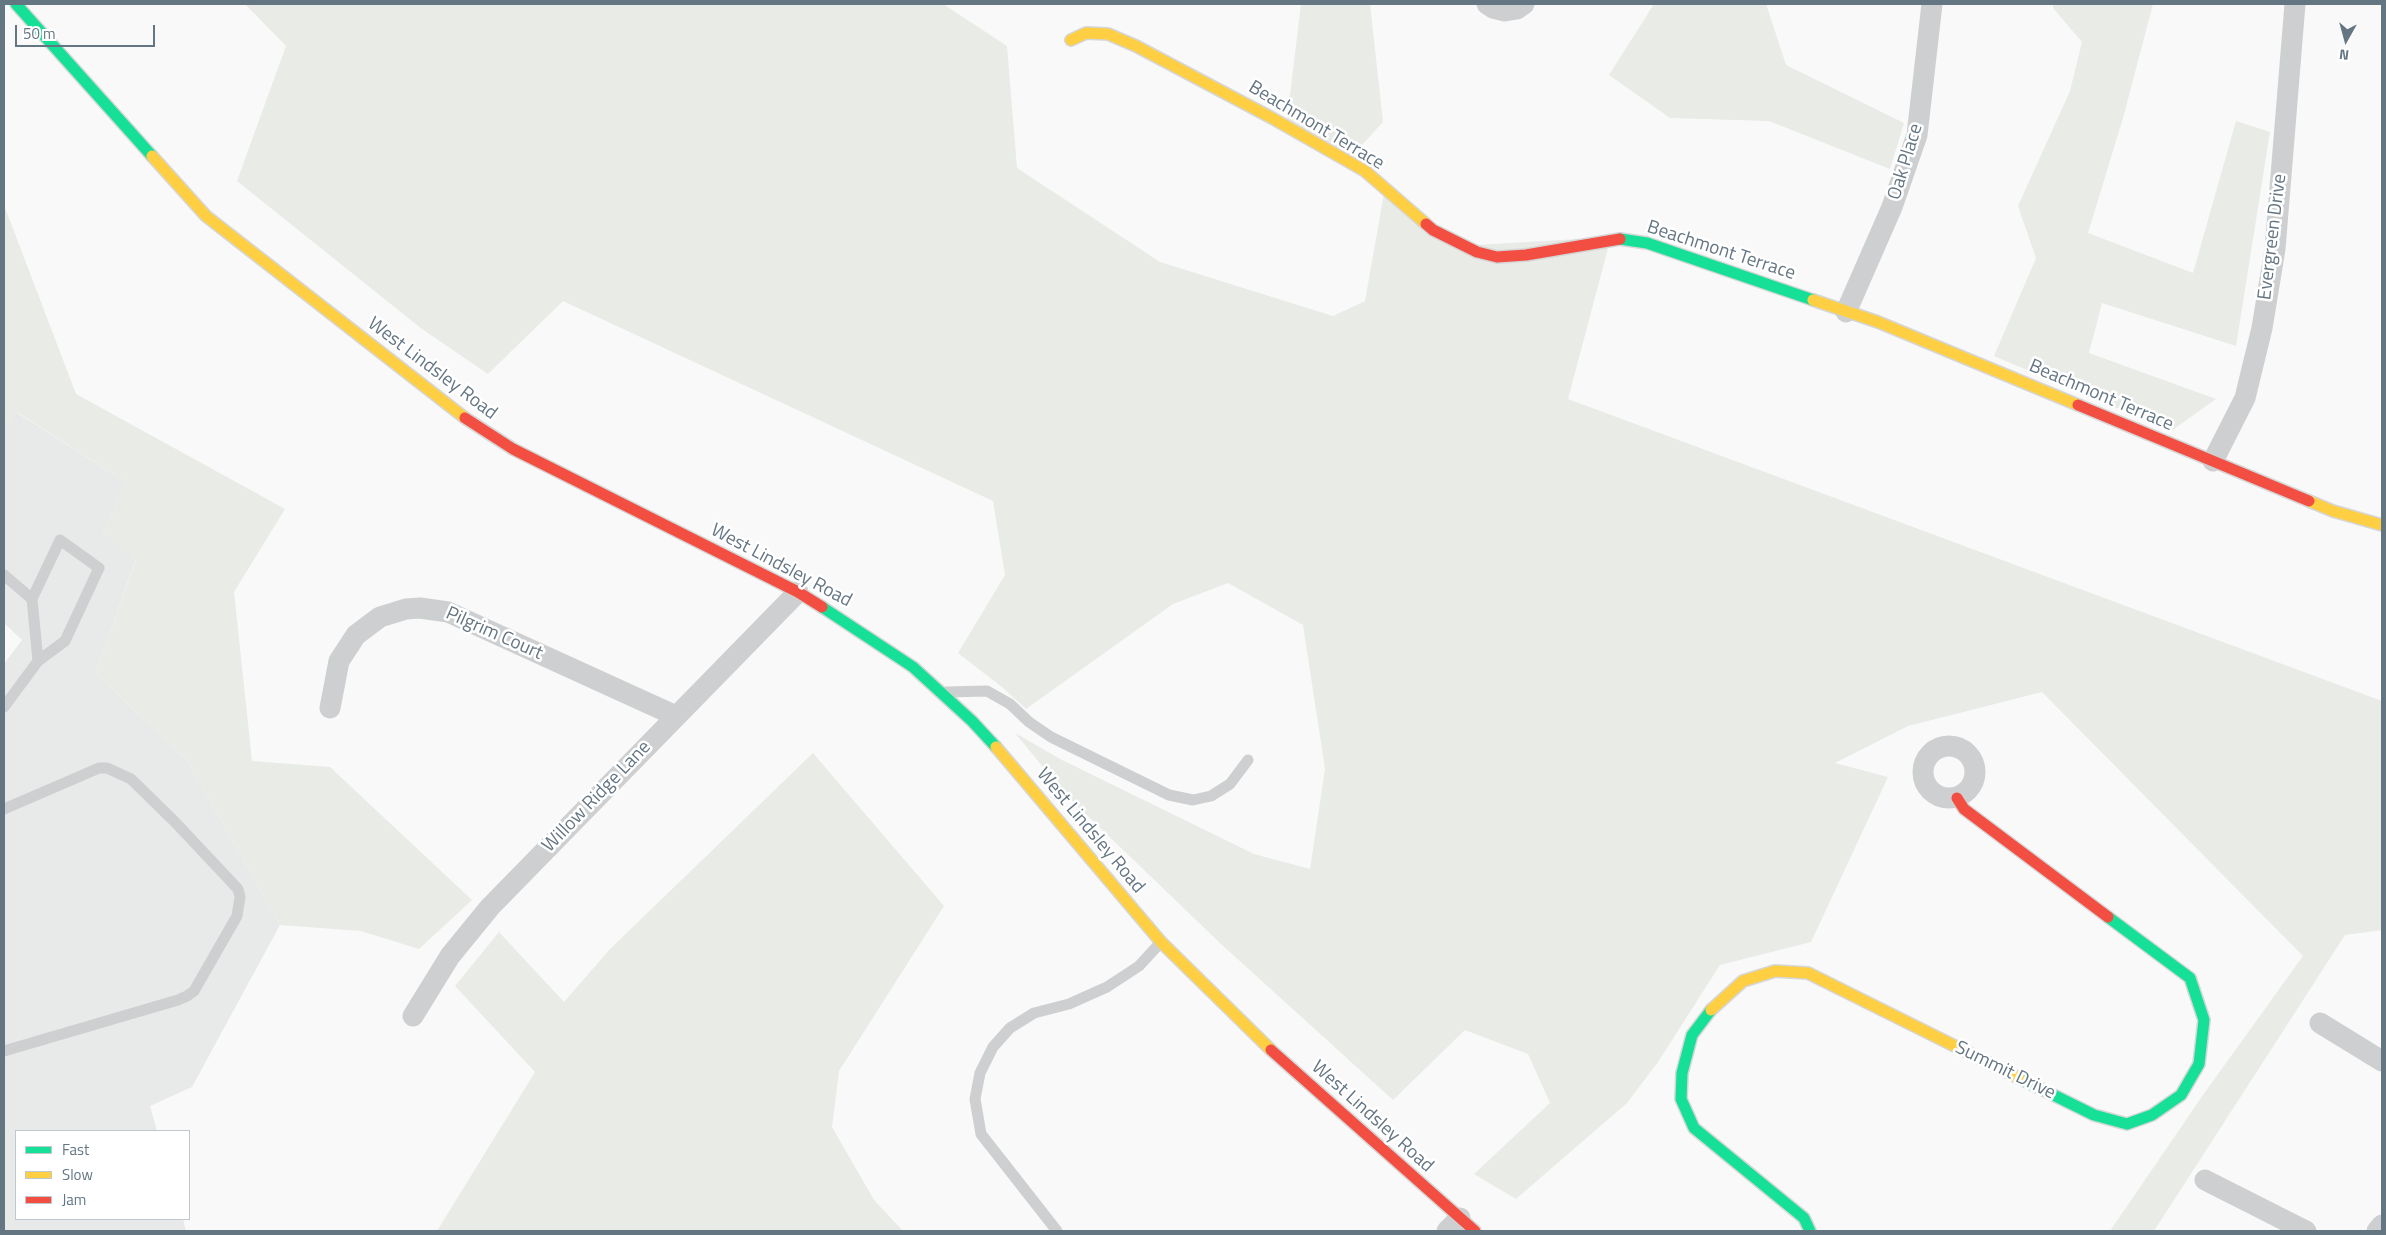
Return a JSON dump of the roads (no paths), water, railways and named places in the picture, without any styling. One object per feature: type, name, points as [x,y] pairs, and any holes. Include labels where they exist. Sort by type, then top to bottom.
[{"type":"street","name":"West Lindsley Road","points":[[16,4],[206,216],[275,272],[468,419],[513,448],[798,592],[882,644],[942,692],[1000,751],[1161,942],[1263,1043],[1461,1227]]},
{"type":"street","points":[[1487,4],[1493,8],[1505,11],[1517,9],[1524,4]]},
{"type":"street","name":"Oak Place","points":[[1846,312],[1892,206],[1917,135],[1932,4]]},
{"type":"street","name":"Evergreen Drive","points":[[2213,462],[2245,398],[2262,328],[2275,249],[2295,4]]},
{"type":"street","name":"Beachmont Terrace","points":[[1071,40],[1086,33],[1108,34],[1136,46],[1272,118],[1366,171],[1432,230],[1476,252],[1497,257],[1526,255],[1619,239],[1647,243],[1878,322],[2333,511],[2382,525]]},
{"type":"street","name":"Willow Ridge Lane","points":[[413,1016],[450,956],[490,907],[798,592]]},
{"type":"street","name":"Pilgrim Court","points":[[330,708],[339,661],[356,635],[380,617],[406,609],[420,608],[448,612],[676,716]]},
{"type":"street","name":"Summit Drive","points":[[1810,1231],[1804,1218],[1694,1128],[1681,1099],[1682,1073],[1692,1035],[1715,1005],[1743,981],[1775,971],[1808,973],[2094,1116],[2127,1124],[2152,1115],[2181,1095],[2199,1064],[2204,1020],[2190,978],[1964,809],[1956,798]]},
{"type":"street","points":[[2320,1023],[2382,1061]]},
{"type":"street","points":[[2205,1180],[2306,1231]]},
{"type":"street","points":[[2377,1231],[2382,1225]]},
{"type":"lane","points":[[4,707],[38,661],[66,641],[99,568],[60,540],[32,599],[38,661]]},
{"type":"lane","points":[[4,575],[32,599]]},
{"type":"lane","points":[[942,692],[987,691],[1010,704],[1029,722],[1051,737],[1169,794],[1193,800],[1211,796],[1230,784],[1248,760]]},
{"type":"lane","points":[[4,810],[99,768],[113,770],[131,779],[175,822],[238,889],[240,897],[237,916],[194,991],[187,996],[4,1051]]},
{"type":"lane","points":[[1057,1231],[981,1134],[974,1099],[980,1073],[993,1047],[1010,1028],[1034,1013],[1069,1004],[1107,987],[1139,966],[1161,942]]}]
